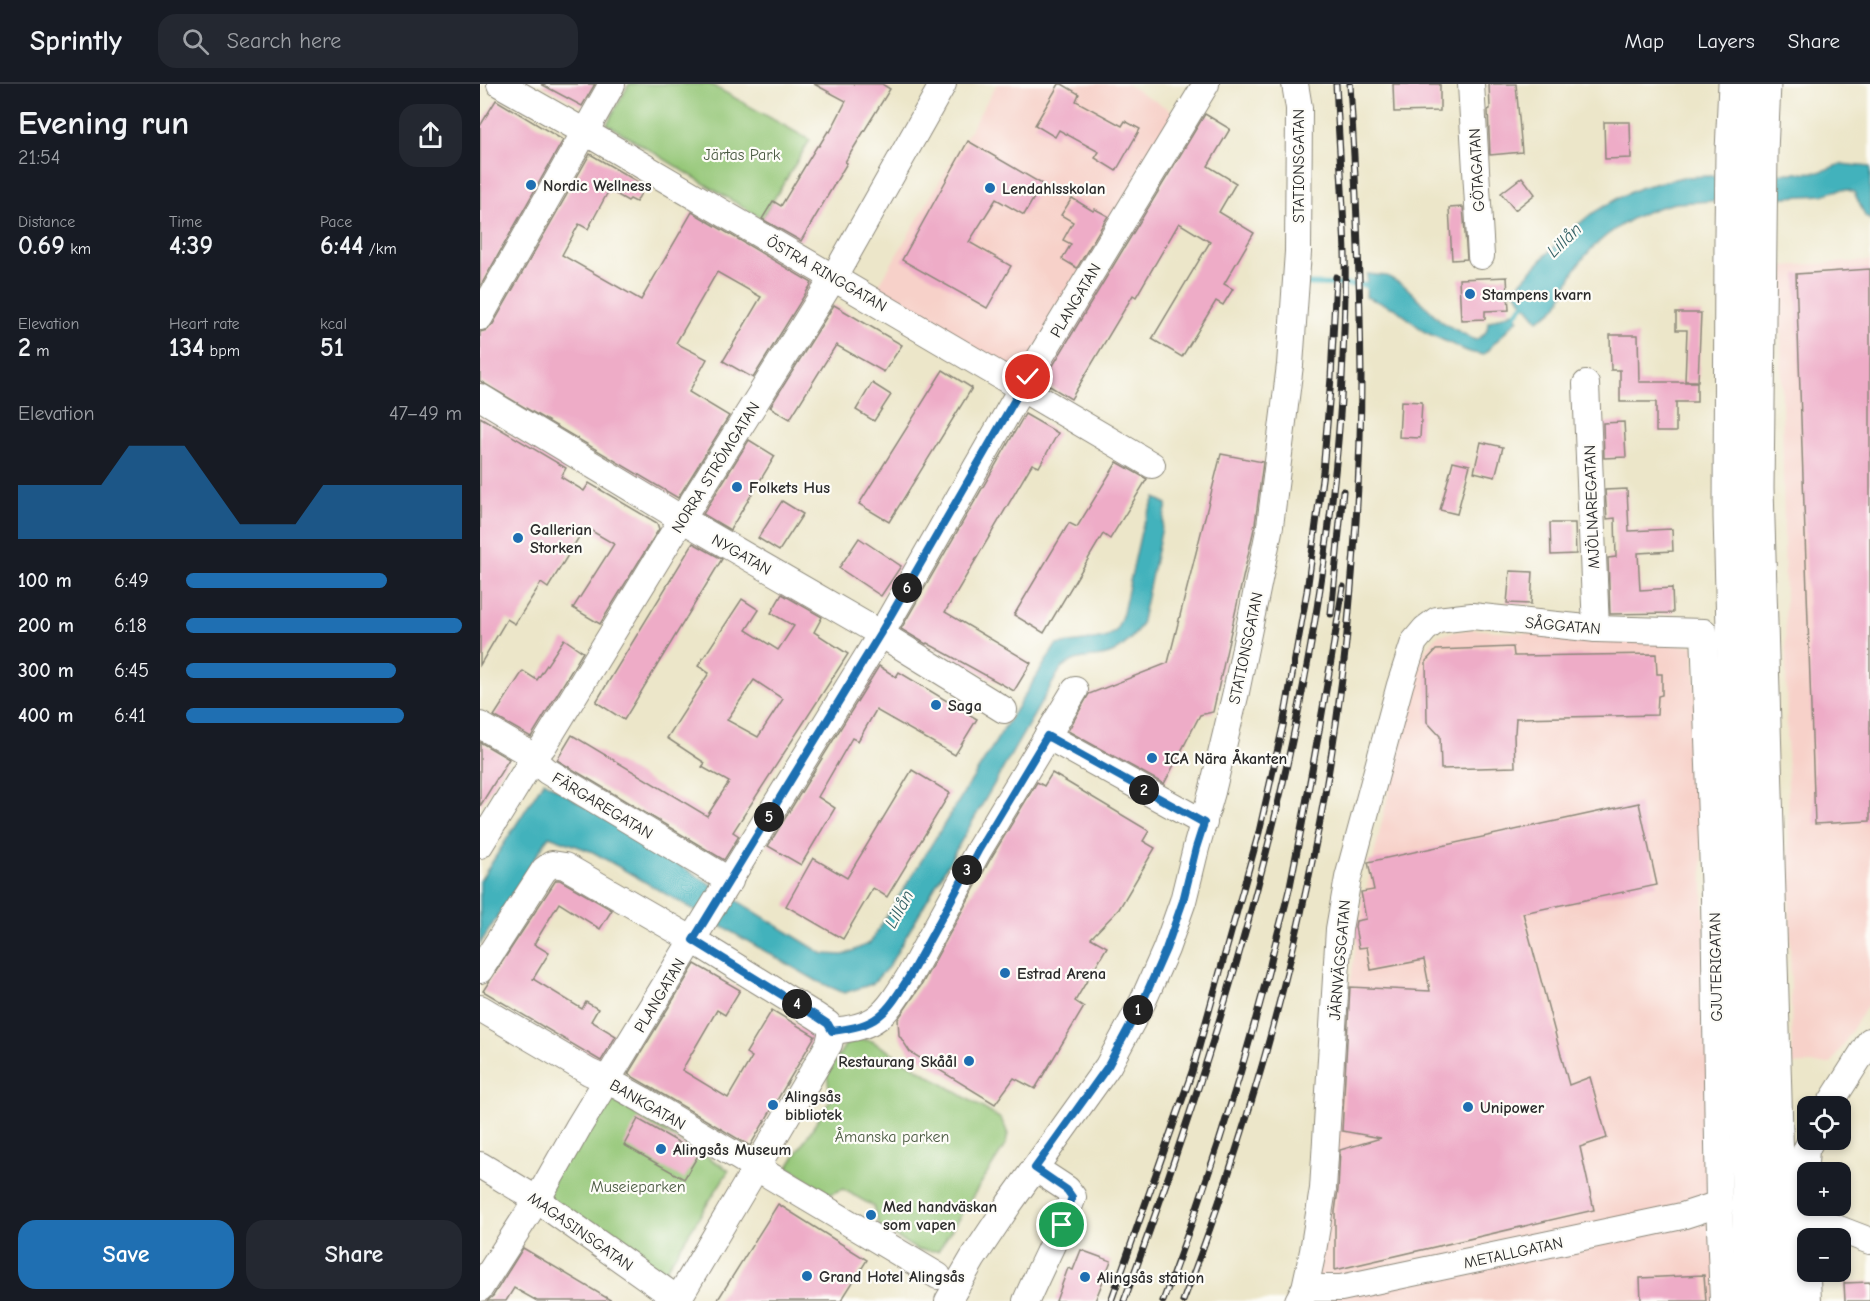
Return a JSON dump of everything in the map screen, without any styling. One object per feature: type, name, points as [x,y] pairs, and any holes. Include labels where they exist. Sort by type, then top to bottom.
[{"type":"highway","points":[[1735,84],[1746,152],[1745,234],[1730,516],[1751,1301]]},
{"type":"highway","points":[[1746,152],[1764,84]]},
{"type":"highway","points":[[1745,234],[1757,488],[1781,1301]]},
{"type":"street","name":"ÖSTRA RINGGATAN","points":[[500,84],[1152,465]]},
{"type":"street","points":[[480,317],[612,84]]},
{"type":"street","name":"PLANGATAN","points":[[480,1288],[880,634],[1023,388],[1206,84]]},
{"type":"street","name":"STATIONSGATAN","points":[[948,1301],[973,1258],[1108,1066],[1143,1001],[1166,949],[1183,901],[1236,692],[1270,526],[1290,365],[1298,252],[1299,108],[1295,84]]},
{"type":"street","name":"GÖTAGATAN","points":[[1471,84],[1481,256]]},
{"type":"street","name":"NORRA STRÖMGATAN","points":[[480,845],[834,278],[935,87]]},
{"type":"street","name":"MJÖLNAREGATAN","points":[[1586,384],[1596,629]]},
{"type":"street","name":"NYGATAN","points":[[480,397],[1004,710]]},
{"type":"street","name":"SÅGGATAN","points":[[1425,629],[1437,620],[1472,616],[1596,629],[1704,632]]},
{"type":"street","name":"JÄRNVÄGSGATAN","points":[[1301,1295],[1313,1251],[1323,1189],[1339,928],[1348,878],[1400,685],[1414,642],[1425,629]]},
{"type":"street","name":"GJUTERIGATAN","points":[[1704,632],[1714,897],[1719,1204],[1723,1301]]},
{"type":"street","points":[[832,1031],[856,1028],[878,1019],[897,997],[978,851],[1075,690]]},
{"type":"street","name":"FÄRGAREGATAN","points":[[480,725],[523,750],[547,771],[727,885]]},
{"type":"street","points":[[1047,736],[1204,823]]},
{"type":"street","points":[[480,970],[544,870],[552,864],[565,866],[699,930],[828,1024],[832,1031],[829,1044],[678,1300]]},
{"type":"street","name":"BANKGATAN","points":[[480,1008],[589,1072],[608,1080],[938,1276]]},
{"type":"street","points":[[1835,1096],[1870,1041]]},
{"type":"street","name":"MAGASINSGATAN","points":[[480,1166],[536,1199],[678,1300]]},
{"type":"street","points":[[1026,1301],[1048,1250],[1062,1225],[1072,1197],[1067,1190],[1035,1168]]},
{"type":"street","name":"METALLGATAN","points":[[1301,1295],[1682,1216],[1719,1204]]},
{"type":"street","points":[[1808,1301],[1805,1216],[1870,1242]]},
{"type":"shaded area","points":[[997,84],[1126,84],[1191,122],[1028,395],[869,302]]},
{"type":"shaded area","points":[[1870,261],[1870,1001],[1831,1064],[1792,1064],[1780,266]]},
{"type":"shaded area","points":[[1471,629],[1694,646],[1719,1301],[1301,1301],[1362,907],[1421,655],[1438,635]]},
{"type":"green space","name":"Järtas Park","points":[[629,84],[710,84],[810,140],[762,219],[607,124]]},
{"type":"green space","name":"Åmanska parken","points":[[858,1039],[872,1041],[1001,1119],[1008,1133],[1006,1144],[938,1251],[917,1250],[880,1227],[873,1206],[843,1189],[830,1194],[788,1167],[831,1099],[827,1075],[845,1045]]},
{"type":"green space","name":"Museieparken","points":[[604,1094],[729,1170],[663,1274],[541,1199]]},
{"type":"water","points":[[1841,164],[1870,167],[1870,220],[1865,216],[1854,192],[1846,190],[1823,195],[1675,203],[1633,218],[1595,245],[1576,268],[1555,308],[1538,320],[1513,290],[1564,236],[1591,214],[1642,187],[1683,177],[1819,172]]},
{"type":"water","points":[[1367,274],[1387,276],[1405,286],[1443,323],[1475,340],[1485,333],[1488,322],[1513,312],[1518,319],[1483,355],[1469,352],[1425,332],[1396,309],[1366,297]]},
{"type":"water","points":[[1155,498],[1167,504],[1141,625],[1122,647],[1114,652],[1074,661],[1060,670],[889,966],[872,984],[844,993],[817,981],[593,852],[549,836],[480,944],[480,881],[544,781],[823,954],[844,955],[870,943],[1056,645],[1105,638],[1116,631],[1123,613],[1142,527]]},
{"type":"building","points":[[541,84],[595,84],[582,106]]},
{"type":"building","points":[[814,84],[882,84],[890,89],[845,162],[847,163],[801,241],[762,219],[773,201],[781,206],[817,146],[828,131],[830,132],[846,101]]},
{"type":"building","points":[[1059,84],[1079,94],[1076,101],[1122,126],[1125,121],[1140,129],[1116,171],[1095,158],[1099,152],[1059,130],[1055,137],[1035,125]]},
{"type":"building","points":[[1393,84],[1440,84],[1440,111],[1394,112]]},
{"type":"building","points":[[1489,84],[1516,84],[1522,152],[1490,155]]},
{"type":"building","points":[[496,100],[563,140],[480,287],[480,126]]},
{"type":"building","points":[[1205,114],[1230,129],[1208,166],[1236,183],[1219,212],[1254,233],[1224,284],[1233,289],[1223,305],[1216,301],[1182,357],[1152,339],[1210,242],[1179,223],[1136,297],[1133,295],[1071,399],[1043,382]]},
{"type":"building","points":[[1604,122],[1630,122],[1631,158],[1605,159]]},
{"type":"building","points":[[968,141],[1042,184],[1024,215],[996,199],[969,242],[1011,266],[987,308],[902,260]]},
{"type":"building","points":[[590,154],[645,186],[636,202],[630,199],[628,201],[609,190],[588,229],[579,224],[562,255],[641,300],[692,212],[812,283],[753,378],[723,361],[761,297],[717,272],[676,343],[707,359],[689,392],[729,416],[678,498],[480,381],[480,332],[487,330],[493,324]]},
{"type":"building","points":[[1522,177],[1535,194],[1515,210],[1501,193]]},
{"type":"building","points":[[1072,198],[1093,211],[1095,209],[1108,216],[1077,268],[1062,259],[1071,244],[1063,240],[1073,222],[1061,215]]},
{"type":"building","points":[[1463,207],[1467,259],[1452,260],[1449,208]]},
{"type":"building","points":[[1870,269],[1870,821],[1815,824],[1796,274]]},
{"type":"building","points":[[1507,277],[1509,310],[1485,311],[1485,319],[1461,320],[1459,279]]},
{"type":"building","points":[[834,305],[902,345],[884,372],[836,345],[790,419],[770,407]]},
{"type":"building","points":[[1676,313],[1701,313],[1698,381],[1685,381],[1687,330],[1676,330]]},
{"type":"building","points":[[1610,335],[1638,335],[1639,382],[1697,382],[1697,402],[1676,402],[1676,432],[1656,432],[1656,402],[1620,402],[1620,370],[1611,370]]},
{"type":"building","points":[[943,370],[972,388],[889,522],[859,504]]},
{"type":"building","points":[[872,383],[891,395],[874,421],[856,410]]},
{"type":"building","points":[[1401,401],[1422,402],[1420,438],[1399,437]]},
{"type":"building","points":[[1025,414],[1058,433],[1039,467],[1032,464],[945,612],[1031,663],[1014,691],[901,629]]},
{"type":"building","name":"Gallerian Storken","points":[[480,417],[566,468],[561,477],[584,491],[589,483],[657,523],[659,529],[600,624],[573,608],[614,544],[585,527],[548,588],[541,583],[515,624],[507,619],[480,665]]},
{"type":"building","points":[[1624,422],[1626,457],[1604,458],[1603,423]]},
{"type":"building","name":"Folkets Hus","points":[[749,440],[775,456],[730,530],[703,514]]},
{"type":"building","points":[[1481,442],[1503,447],[1495,477],[1474,472]]},
{"type":"building","points":[[1221,454],[1263,462],[1255,524],[1213,712],[1200,715],[1164,784],[1068,731],[1089,694],[1168,663]]},
{"type":"building","points":[[1453,461],[1470,465],[1457,514],[1440,510]]},
{"type":"building","points":[[1117,462],[1147,479],[1110,539],[1103,534],[1044,633],[1014,615],[1069,523],[1077,527]]},
{"type":"building","points":[[1627,489],[1629,531],[1672,529],[1673,551],[1638,553],[1640,590],[1672,588],[1673,613],[1610,614],[1608,558],[1616,557],[1615,518],[1607,519],[1605,490]]},
{"type":"building","points":[[782,501],[803,514],[779,551],[758,538]]},
{"type":"building","points":[[1550,523],[1575,523],[1576,554],[1551,555]]},
{"type":"building","points":[[859,538],[901,566],[881,596],[839,568]]},
{"type":"building","points":[[693,543],[722,559],[624,720],[596,702]]},
{"type":"building","points":[[1510,571],[1533,572],[1531,604],[1507,603]]},
{"type":"building","points":[[782,594],[822,617],[814,632],[848,654],[733,832],[739,836],[724,860],[557,760],[572,735],[707,816],[729,782],[702,767],[705,763],[667,738],[709,673],[698,666],[742,599],[759,610],[746,630],[778,650],[794,626],[771,613]],"holes":[[[754,680],[783,699],[758,737],[727,720]]]},
{"type":"building","points":[[564,639],[583,652],[531,737],[494,716],[523,671],[537,680]]},
{"type":"building","points":[[1513,647],[1514,656],[1656,654],[1657,674],[1662,674],[1662,695],[1658,696],[1657,715],[1516,718],[1515,767],[1441,769],[1440,736],[1427,722],[1426,661],[1436,650]]},
{"type":"building","points":[[879,666],[896,677],[899,672],[977,719],[955,755],[876,710],[858,741],[852,738],[818,797],[835,808],[801,865],[768,846]]},
{"type":"building","points":[[480,742],[509,759],[480,806]]},
{"type":"building","points":[[912,770],[950,793],[887,897],[873,888],[843,939],[786,906],[813,858],[847,878]]},
{"type":"building","name":"Estrad Arena","points":[[1052,773],[1149,831],[1143,841],[1155,848],[1119,909],[1091,938],[1107,947],[1075,1001],[1084,1007],[1035,1089],[1014,1078],[995,1104],[910,1052],[899,1035],[898,1019],[922,984],[991,858],[1037,782],[1044,786]]},
{"type":"building","name":"Unipower","points":[[1639,803],[1657,885],[1523,913],[1569,1085],[1590,1077],[1607,1138],[1580,1147],[1594,1210],[1335,1270],[1335,1212],[1340,1150],[1381,1138],[1342,1131],[1350,987],[1430,991],[1424,960],[1371,970],[1367,947],[1359,948],[1356,921],[1366,919],[1361,892],[1374,890],[1368,862]]},
{"type":"building","points":[[556,880],[560,880],[612,910],[600,929],[559,903],[534,944],[549,953],[533,979],[582,1009],[586,1002],[598,1009],[591,1021],[616,1036],[601,1061],[483,991]]},
{"type":"building","points":[[695,964],[740,990],[725,1015],[717,1010],[682,1070],[728,1098],[752,1057],[746,1053],[772,1010],[815,1036],[750,1146],[628,1074]]},
{"type":"building","name":"Alingsås Museum","points":[[638,1119],[699,1154],[684,1179],[624,1145]]},
{"type":"building","points":[[778,1204],[867,1260],[841,1301],[717,1301]]},
{"type":"building","points":[[523,1248],[612,1301],[537,1301],[514,1288],[506,1301],[487,1301],[493,1296]]},
{"type":"building","name":"Alingsås station","points":[[1081,1250],[1111,1261],[1095,1301],[1056,1301],[1068,1268],[1073,1270]]},
{"type":"building","points":[[1704,1275],[1706,1301],[1641,1301],[1640,1278]]},
{"type":"building","points":[[1870,1282],[1870,1301],[1845,1301],[1844,1283]]},
{"type":"waterway","name":"Lillån","points":[[1308,284],[1365,285],[1372,289]]},
{"type":"waterway","name":"Lillån","points":[[1511,319],[1528,299]]},
{"type":"railway","points":[[1124,1301],[1212,1046],[1261,873],[1301,697],[1317,608],[1336,465],[1344,331],[1345,253],[1336,84]]},
{"type":"railway","points":[[1183,1301],[1236,1151],[1280,1001],[1307,885],[1330,767],[1346,648],[1358,482],[1361,403],[1359,267],[1350,84]]},
{"type":"railway","points":[[1111,1301],[1192,1072],[1259,832],[1283,726],[1307,591],[1323,472],[1336,277]]},
{"type":"railway","points":[[1331,614],[1343,491]]},
{"type":"railway","points":[[1163,1301],[1208,1176],[1234,1092],[1288,896],[1343,587]]},
{"type":"place","name":"Nordic Wellness","points":[[531,185]]},
{"type":"place","name":"Lendahlsskolan","points":[[990,188]]},
{"type":"place","name":"Stampens kvarn","points":[[1470,294]]},
{"type":"place","name":"Folkets Hus","points":[[737,487]]},
{"type":"place","name":"Gallerian Storken","points":[[518,538]]},
{"type":"place","name":"Saga","points":[[936,705]]},
{"type":"place","name":"ICA Nära Åkanten","points":[[1152,758]]},
{"type":"place","name":"Estrad Arena","points":[[1005,973]]},
{"type":"place","name":"Restaurang Skåål","points":[[969,1061]]},
{"type":"place","name":"Alingsås bibliotek","points":[[773,1105]]},
{"type":"place","name":"Unipower","points":[[1468,1107]]},
{"type":"place","name":"Alingsås Museum","points":[[661,1149]]},
{"type":"place","name":"Med handväskan som vapen","points":[[871,1215]]},
{"type":"place","name":"Grand Hotel Alingsås","points":[[807,1276]]},
{"type":"place","name":"Alingsås station","points":[[1085,1277]]},
{"type":"route","points":[[1028,377],[880,634],[693,940],[816,1016],[828,1024],[832,1031],[856,1028],[878,1019],[897,997],[978,851],[1047,736],[1204,823],[1183,901],[1166,949],[1143,1001],[1108,1066],[1035,1168],[1067,1190],[1072,1197],[1062,1225]]}]
